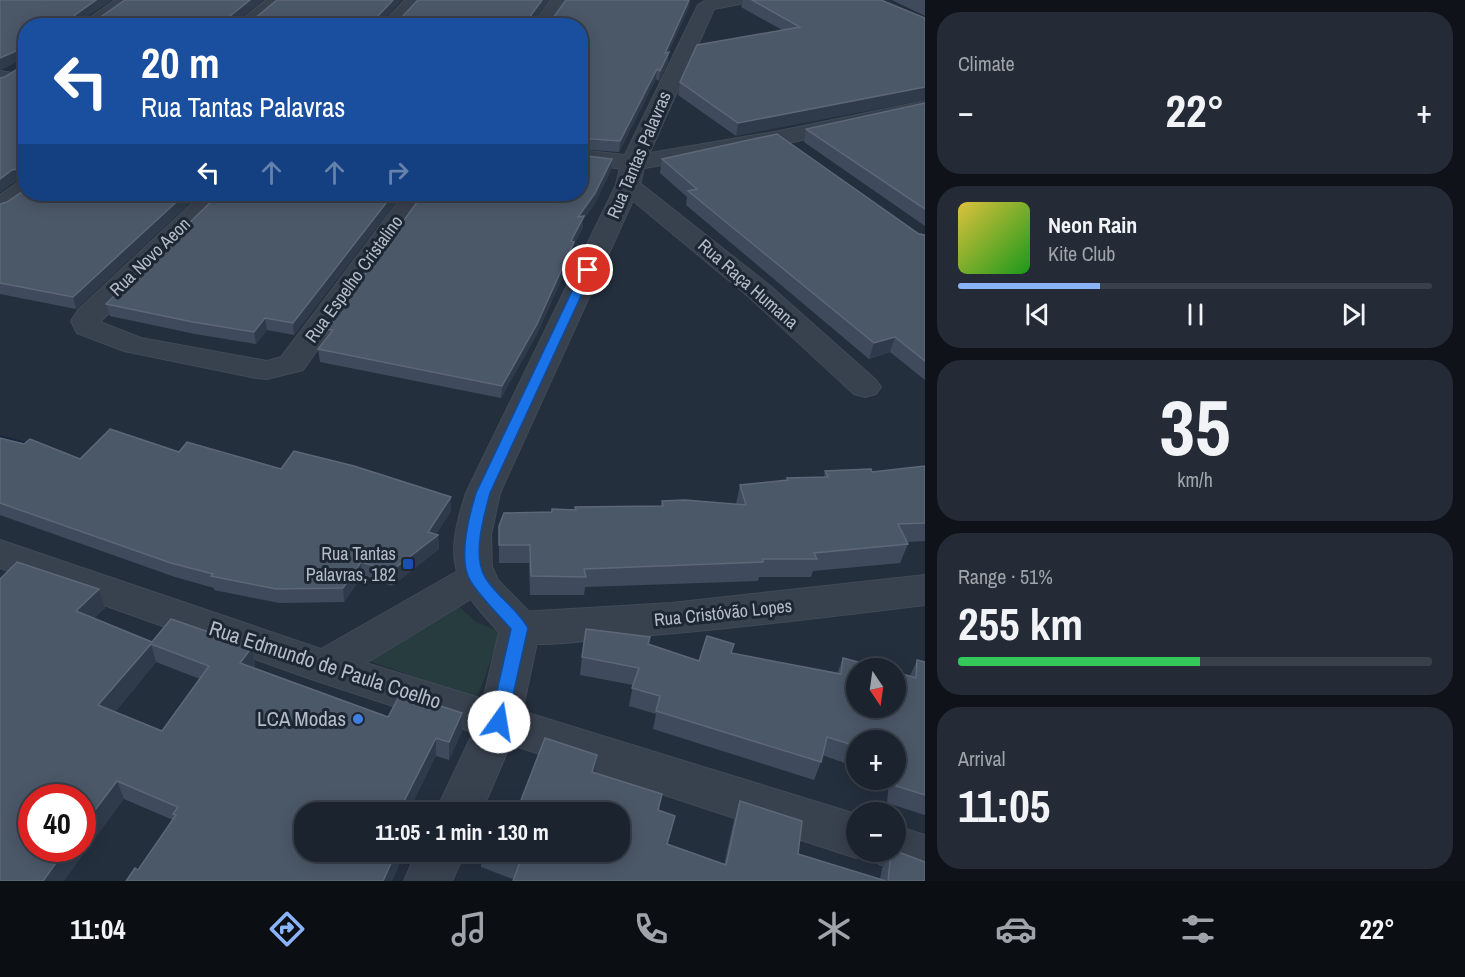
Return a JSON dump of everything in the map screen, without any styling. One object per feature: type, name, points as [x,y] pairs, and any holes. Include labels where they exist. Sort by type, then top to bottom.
[{"type":"street","points":[[100,18],[128,0]]},
{"type":"street","points":[[253,18],[277,0]]},
{"type":"street","points":[[397,18],[415,0]]},
{"type":"street","points":[[547,18],[560,0]]},
{"type":"street","name":"Rua Tantas Palavras","points":[[476,578],[472,548],[475,521],[483,493],[630,174],[715,2]]},
{"type":"street","points":[[2,78],[18,69]]},
{"type":"street","points":[[2,78],[18,80]]},
{"type":"street","points":[[588,160],[630,174],[778,138],[923,110]]},
{"type":"street","points":[[778,138],[808,159]]},
{"type":"street","name":"Rua Raça Humana","points":[[630,174],[865,387]]},
{"type":"street","points":[[0,207],[18,194]]},
{"type":"street","name":"Rua Novo Aeon","points":[[209,201],[85,321],[90,330],[134,345],[256,369],[267,370],[291,364]]},
{"type":"street","name":"Rua Espelho Cristalino","points":[[291,364],[411,201]]},
{"type":"street","name":"Rua Edmundo de Paula Coelho","points":[[0,555],[325,667],[846,833]]},
{"type":"street","points":[[325,667],[476,578],[519,628],[499,722],[463,802]]},
{"type":"street","name":"Rua Cristóvão Lopes","points":[[519,628],[614,624],[693,617],[925,590]]},
{"type":"street","points":[[906,851],[925,858]]},
{"type":"street","points":[[428,881],[437,862]]},
{"type":"green space","points":[[457,605],[476,622],[501,632],[477,698],[366,660]]},
{"type":"building","points":[[0,0],[96,0],[74,18],[18,18],[18,50],[0,58]]},
{"type":"building","points":[[125,0],[250,0],[230,16],[232,18],[99,18]]},
{"type":"building","points":[[277,0],[393,0],[377,17],[378,18],[255,18]]},
{"type":"building","points":[[418,0],[542,0],[531,15],[532,18],[401,18]]},
{"type":"building","points":[[566,0],[689,0],[665,53],[669,52],[660,71],[657,69],[620,141],[588,139],[588,18],[553,18]]},
{"type":"building","points":[[752,0],[881,0],[925,18],[925,87],[738,123],[680,82],[697,45],[800,27]]},
{"type":"building","points":[[18,69],[18,169],[12,170],[0,179],[0,78]]},
{"type":"building","points":[[925,103],[925,209],[806,129]]},
{"type":"building","points":[[777,134],[919,234],[925,235],[925,361],[895,337],[874,343],[688,191],[697,189],[662,159]]},
{"type":"building","points":[[588,156],[612,159],[595,193],[578,217],[584,216],[571,241],[574,242],[537,324],[502,386],[318,349],[333,330],[325,329],[418,201],[588,201]]},
{"type":"building","points":[[18,194],[18,201],[177,201],[73,297],[0,283],[0,204]]},
{"type":"building","points":[[212,201],[388,201],[293,323],[265,318],[254,332],[106,304]]},
{"type":"building","points":[[110,429],[179,452],[187,442],[281,469],[294,451],[354,466],[451,497],[428,532],[438,535],[391,571],[361,562],[343,588],[276,589],[211,576],[213,574],[171,563],[0,503],[0,438],[24,444],[30,439],[80,459]]},
{"type":"building","points":[[925,466],[925,523],[898,524],[908,544],[814,553],[817,559],[763,559],[763,562],[584,569],[586,577],[531,576],[530,545],[499,545],[499,526],[504,513],[552,512],[552,509],[576,510],[575,507],[663,506],[662,501],[685,500],[746,505],[740,485],[788,480],[787,478],[828,477],[825,471],[871,469],[872,472]]},
{"type":"building","points":[[17,562],[99,589],[76,611],[152,642],[171,619],[252,647],[240,663],[388,717],[401,693],[462,713],[449,742],[436,738],[404,802],[294,802],[294,862],[392,862],[383,881],[126,881],[135,868],[138,870],[176,815],[173,814],[178,807],[117,781],[96,809],[96,784],[18,784],[18,862],[57,862],[43,881],[0,881],[0,579]],"holes":[[[151,644],[209,666],[162,731],[98,705]]]},
{"type":"building","points":[[586,629],[650,637],[648,644],[699,661],[707,636],[734,644],[731,653],[841,674],[843,658],[846,659],[846,718],[906,718],[906,675],[916,678],[917,660],[925,662],[925,795],[906,789],[906,730],[846,730],[846,743],[827,737],[821,762],[656,711],[660,696],[632,688],[639,668],[582,657]]},
{"type":"building","points":[[545,738],[597,755],[592,772],[662,794],[658,810],[675,816],[667,844],[726,865],[740,801],[802,821],[798,854],[886,881],[513,881],[520,862],[630,862],[630,802],[520,802]]},
{"type":"building","points":[[906,855],[925,862],[925,881],[888,881],[890,862],[906,862]]},
{"type":"waterway","points":[[0,438],[26,445]]},
{"type":"place","name":"Rua Tantas Palavras, 182","points":[[408,564]]},
{"type":"place","name":"LCA Modas","points":[[358,719]]},
{"type":"route","points":[[499,722],[519,628],[476,578],[472,548],[475,521],[483,493],[588,270]]}]
